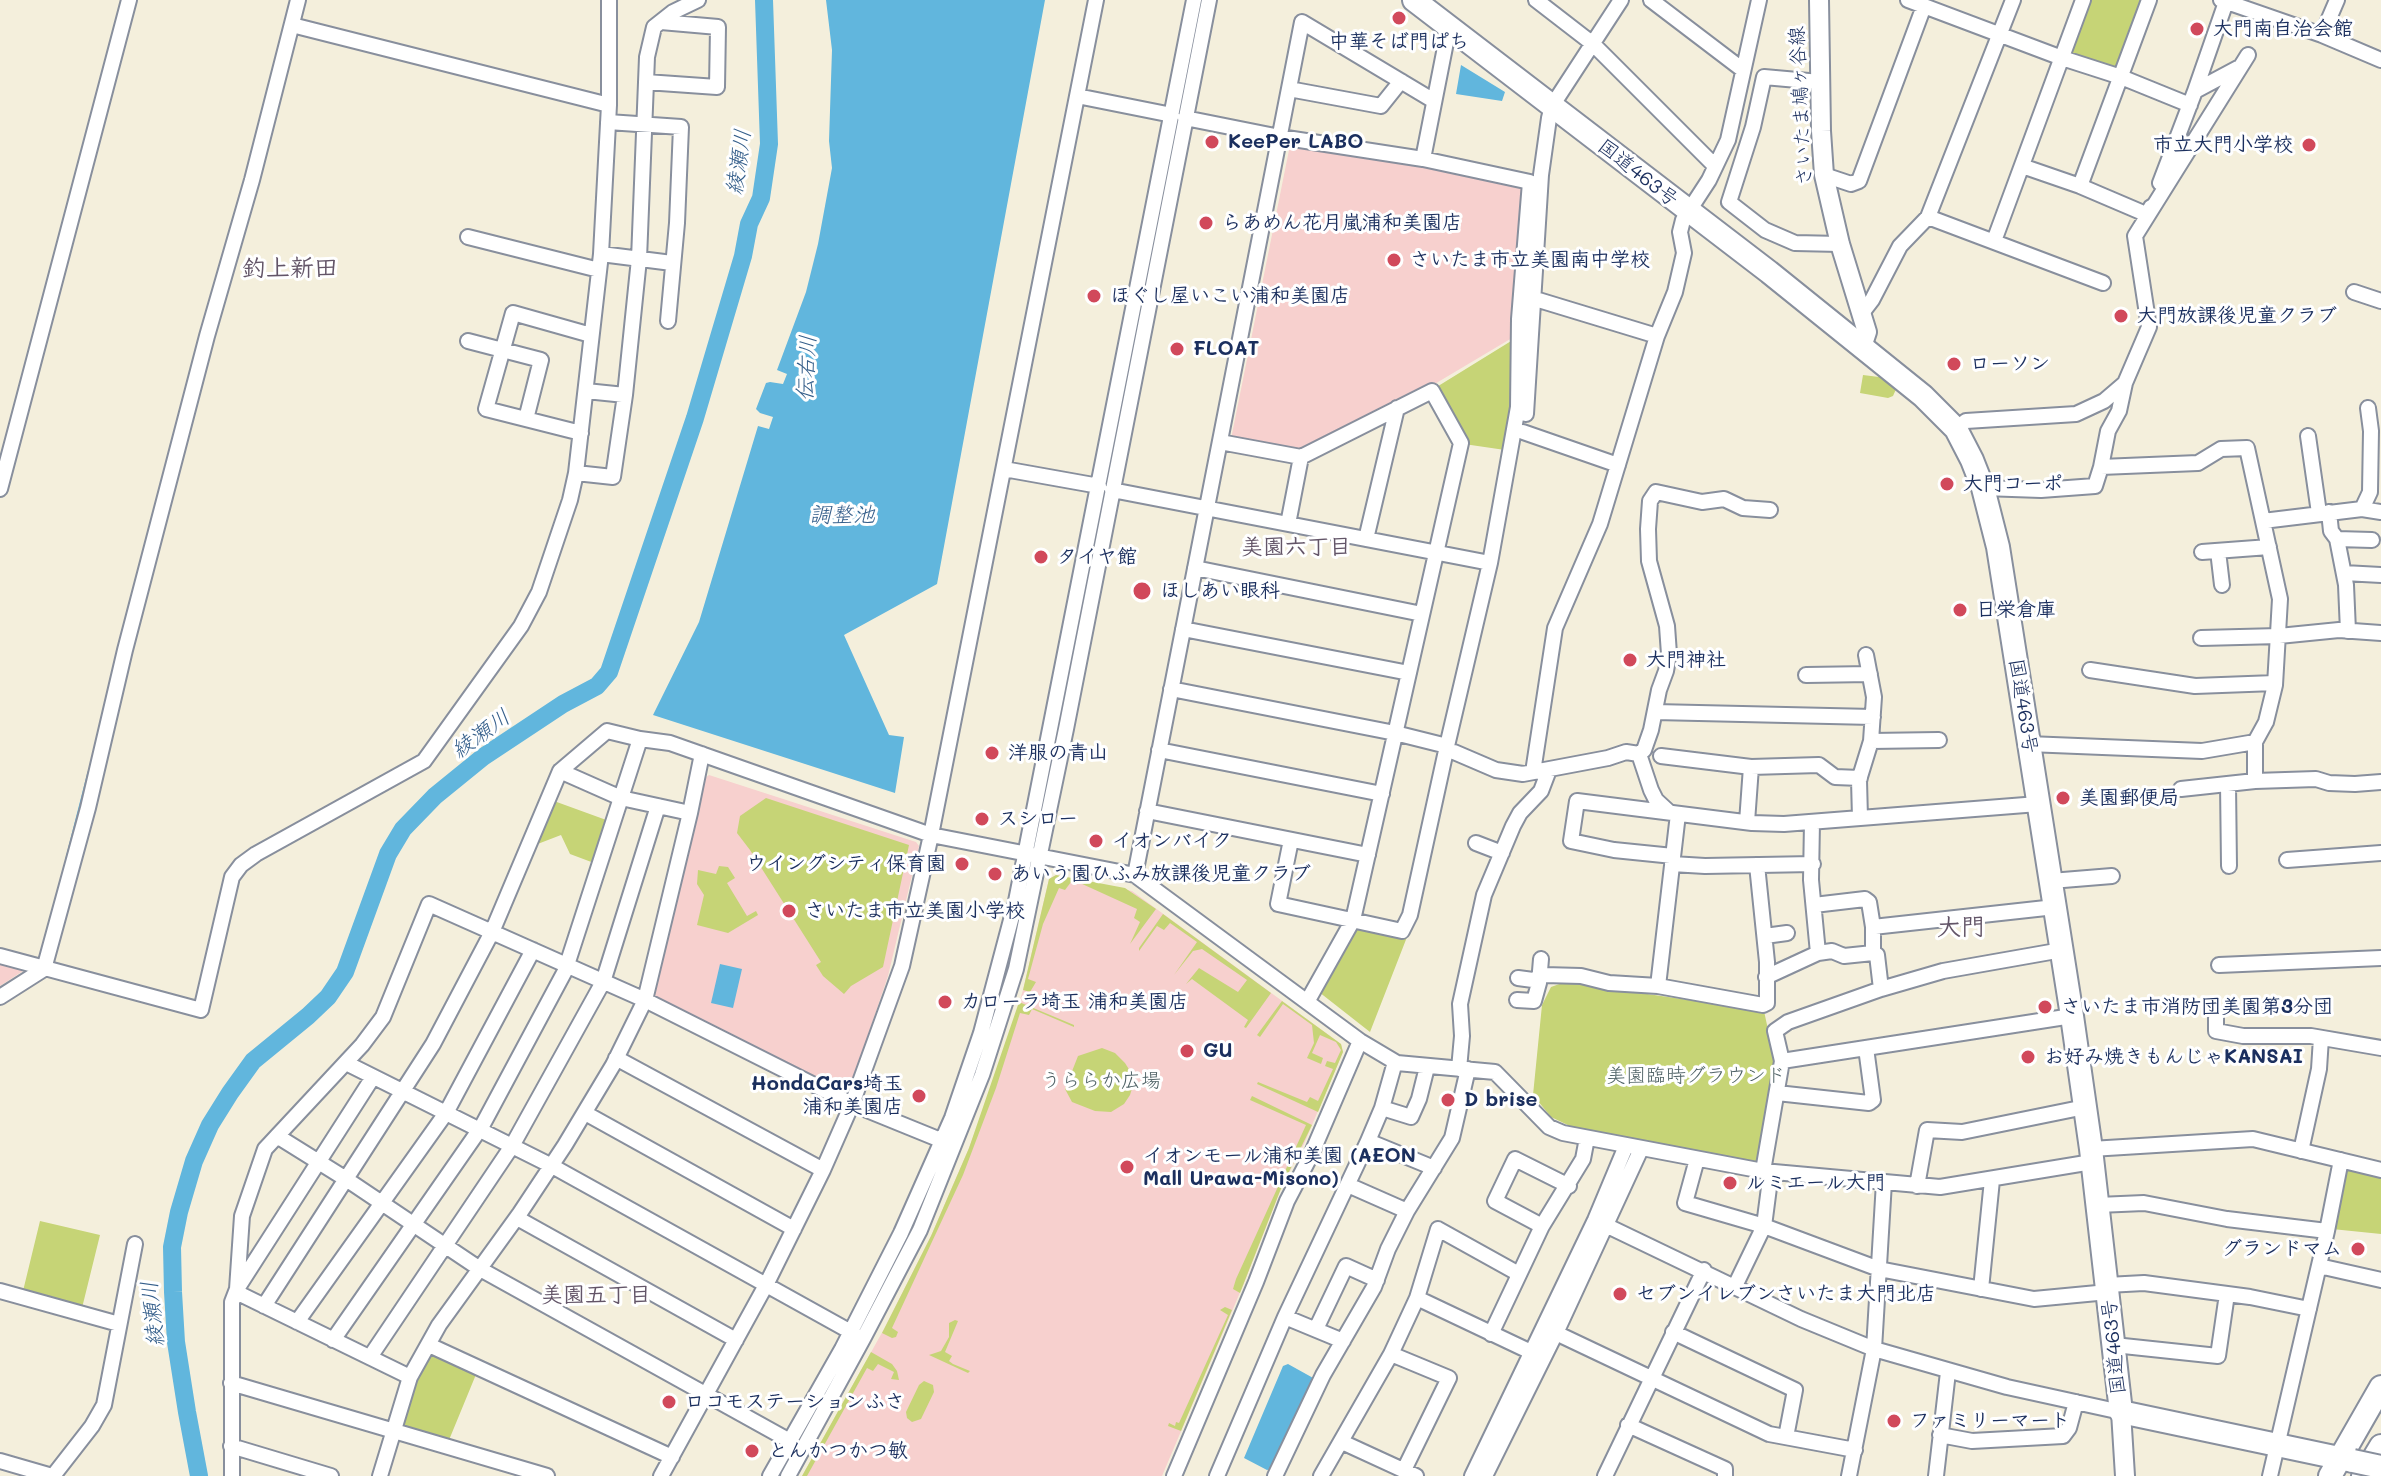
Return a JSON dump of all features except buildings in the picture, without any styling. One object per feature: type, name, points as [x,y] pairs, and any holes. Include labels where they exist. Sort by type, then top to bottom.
[{"type":"highway","name":"国道463号","points":[[1417,1],[1769,272],[1923,396],[1956,429],[1983,488],[1998,547],[2092,1156],[2121,1412],[2277,1445],[2347,1468],[2381,1467]]},
{"type":"highway","points":[[2347,1468],[2381,1387]]},
{"type":"highway","points":[[2347,1468],[2381,1446]]},
{"type":"main road","name":"さいたま鳩ヶ谷線","points":[[1819,0],[1824,175],[1840,244],[1867,332],[1862,347]]},
{"type":"main road","points":[[2121,1412],[2125,1476]]},
{"type":"street","points":[[0,489],[5,449],[129,0]]},
{"type":"street","points":[[0,997],[44,969],[88,808],[125,650],[207,336],[252,180],[298,0]]},
{"type":"street","points":[[0,956],[201,1010],[232,877],[241,865],[424,761],[521,626],[539,592],[576,473],[601,254],[609,105],[609,0]]},
{"type":"street","points":[[576,473],[613,477],[639,259],[647,57],[654,27],[669,11],[698,0]]},
{"type":"street","points":[[661,1476],[766,1285],[823,1170],[852,1104],[902,966],[931,835],[1096,0]]},
{"type":"street","points":[[770,1476],[920,1230],[982,1075],[1018,959],[1033,855],[1178,116],[1194,0]]},
{"type":"street","points":[[1178,116],[1209,0]]},
{"type":"street","points":[[1536,0],[1593,44],[1715,166]]},
{"type":"street","points":[[1291,840],[1278,904],[1402,931],[1410,915],[1486,616],[1523,432],[1541,175],[1552,106],[1621,0]]},
{"type":"street","points":[[1651,0],[1743,70]]},
{"type":"street","points":[[1533,772],[1555,628],[1600,524],[1657,336],[1675,292],[1684,253],[1680,232],[1683,220],[1709,180],[1728,140],[1759,0]]},
{"type":"street","points":[[1908,0],[2062,58],[2193,98],[2238,68]]},
{"type":"street","points":[[1862,313],[1900,246],[1928,217],[2013,0]]},
{"type":"street","points":[[1994,241],[2083,0]]},
{"type":"street","points":[[2080,186],[2149,0]]},
{"type":"street","points":[[2322,35],[2337,0]]},
{"type":"street","points":[[2148,215],[2193,98],[2224,1],[2322,35],[2381,60]]},
{"type":"street","points":[[1824,175],[1851,184],[1859,181],[1924,6]]},
{"type":"street","points":[[646,82],[717,87],[718,27],[669,11]]},
{"type":"street","points":[[1135,875],[1302,22],[1434,101]]},
{"type":"street","points":[[292,25],[609,105]]},
{"type":"street","points":[[1423,159],[1449,27]]},
{"type":"street","points":[[1983,488],[2041,490],[2095,486],[2108,431],[2119,411],[2125,383],[2149,327],[2135,236],[2248,55]]},
{"type":"street","points":[[1820,82],[1764,77],[1753,127],[1729,202],[1765,230],[1795,243],[1840,244]]},
{"type":"street","points":[[1289,89],[1381,106],[1401,81]]},
{"type":"street","points":[[1077,96],[1280,137],[1423,159],[1530,182],[1519,319],[1518,407],[1490,563],[1450,749]]},
{"type":"street","points":[[608,122],[681,127],[677,223],[668,321]]},
{"type":"street","points":[[2022,166],[2148,215]]},
{"type":"street","points":[[1928,217],[2103,283]]},
{"type":"street","points":[[468,237],[599,270]]},
{"type":"street","points":[[601,254],[672,263]]},
{"type":"street","points":[[2354,292],[2381,301]]},
{"type":"street","points":[[1532,297],[1657,336]]},
{"type":"street","points":[[581,433],[486,409],[513,313],[591,335]]},
{"type":"street","points":[[468,341],[541,360],[526,419]]},
{"type":"street","points":[[1956,429],[1966,421],[2076,414],[2104,401],[2125,383]]},
{"type":"street","points":[[586,391],[625,395]]},
{"type":"street","points":[[1220,442],[1301,457],[1432,391],[1461,443],[1353,920],[1307,1002]]},
{"type":"street","points":[[1366,539],[1397,408]]},
{"type":"street","points":[[2362,509],[2370,492],[2371,431],[2368,408]]},
{"type":"street","points":[[1523,432],[1618,465]]},
{"type":"street","points":[[2308,436],[2324,512],[2337,539],[2344,573],[2348,631]]},
{"type":"street","points":[[2101,467],[2198,463],[2221,449],[2247,448],[2280,599],[2275,683],[2266,722],[2255,742],[2255,781]]},
{"type":"street","points":[[1288,524],[1301,457]]},
{"type":"street","points":[[1004,469],[1490,563]]},
{"type":"street","points":[[1171,689],[1395,733],[1450,749],[1509,773],[1549,770],[1626,752],[1639,754],[1644,750],[1655,712],[1669,645],[1667,626],[1649,561],[1650,501],[1656,492],[1702,502],[1724,499],[1743,508],[1770,510]]},
{"type":"street","points":[[2263,521],[2362,509],[2381,512]]},
{"type":"street","points":[[2337,539],[2372,540]]},
{"type":"street","points":[[2202,552],[2269,547]]},
{"type":"street","points":[[2218,551],[2222,585]]},
{"type":"street","points":[[1195,568],[1422,614]]},
{"type":"street","points":[[2344,573],[2381,575]]},
{"type":"street","points":[[1183,629],[1409,673]]},
{"type":"street","points":[[2201,638],[2348,631],[2381,633]]},
{"type":"street","points":[[1860,818],[1860,778],[1871,741],[1874,691],[1866,655]]},
{"type":"street","points":[[2090,670],[2195,686],[2275,683]]},
{"type":"street","points":[[1806,675],[1870,674]]},
{"type":"street","points":[[1655,712],[1873,717]]},
{"type":"street","points":[[264,1306],[433,1044],[492,932],[560,771],[607,731],[670,743],[931,835],[1135,875],[1360,1041],[1395,1062],[1495,1072],[1549,1127],[1563,1133],[1767,1172],[1917,1186],[1949,1187],[1992,1180],[2092,1156],[2253,1139],[2381,1170]]},
{"type":"street","points":[[333,1340],[479,1130],[567,966],[640,739]]},
{"type":"street","points":[[1871,741],[1939,740]]},
{"type":"street","points":[[2028,744],[2202,751],[2255,742]]},
{"type":"street","points":[[1159,750],[1382,794]]},
{"type":"street","points":[[380,1476],[410,1377],[439,1325],[552,1166],[616,1058],[645,1000],[702,754]]},
{"type":"street","points":[[1639,754],[1656,800],[1674,813]]},
{"type":"street","points":[[1661,756],[1751,767],[1819,765],[1835,777],[1860,778]]},
{"type":"street","points":[[1747,822],[1751,767]]},
{"type":"street","points":[[1275,1476],[1323,1375],[1365,1306],[1407,1211],[1452,1138],[1464,1069],[1460,1004],[1484,895],[1520,813],[1541,791],[1549,770]]},
{"type":"street","points":[[560,771],[621,798],[690,813]]},
{"type":"street","points":[[2181,789],[2255,781],[2316,779],[2329,783],[2381,782]]},
{"type":"street","points":[[2228,784],[2229,866]]},
{"type":"street","points":[[1813,864],[1705,866],[1639,851],[1614,850],[1571,841],[1577,801],[1784,824],[2038,804]]},
{"type":"street","points":[[370,1357],[512,1146],[603,982],[658,806]]},
{"type":"street","points":[[1147,811],[1368,855]]},
{"type":"street","points":[[1658,986],[1674,813]]},
{"type":"street","points":[[1812,822],[1811,880],[1818,953]]},
{"type":"street","points":[[1476,843],[1502,853]]},
{"type":"street","points":[[2287,860],[2381,853]]},
{"type":"street","points":[[788,1476],[857,1336],[943,1141],[981,1033],[1016,901],[1033,855]]},
{"type":"street","points":[[1735,1286],[1764,1226],[1767,1172],[1782,1061],[1767,1003],[1765,936],[1757,865]]},
{"type":"street","points":[[2051,881],[2112,876]]},
{"type":"street","points":[[1814,905],[1865,899],[1869,902],[1873,953]]},
{"type":"street","points":[[410,1377],[240,1294],[237,1289],[242,1216],[265,1149],[346,1063],[383,1017],[429,904],[645,1000],[852,1104],[943,1141]]},
{"type":"street","points":[[1873,927],[2055,907]]},
{"type":"street","points":[[1765,936],[1787,933]]},
{"type":"street","points":[[297,1322],[446,1113],[533,950]]},
{"type":"street","points":[[1775,1031],[1788,1022],[1881,989],[1957,968],[2062,950]]},
{"type":"street","points":[[1766,977],[1818,953],[1832,951],[1844,956],[1873,953],[1877,955],[1881,989]]},
{"type":"street","points":[[2219,965],[2381,958]]},
{"type":"street","points":[[1517,1000],[1534,1001],[1541,959]]},
{"type":"street","points":[[1518,978],[1533,980],[1544,975],[1581,976],[1609,983],[1658,986],[1763,1005],[1767,1003]]},
{"type":"street","points":[[1782,1061],[2072,1016]]},
{"type":"street","points":[[2216,1018],[2216,1031],[2243,1036],[2311,1036],[2381,1048]]},
{"type":"street","points":[[2301,1151],[2319,1069],[2321,1038]]},
{"type":"street","points":[[1174,1476],[1287,1201],[1311,1155],[1360,1041]]},
{"type":"street","points":[[1777,1093],[1869,1103],[1873,1100],[1866,1048]]},
{"type":"street","points":[[616,1058],[823,1170]]},
{"type":"street","points":[[1217,1476],[1285,1317],[1368,1141],[1382,1108],[1395,1062]]},
{"type":"street","points":[[346,1063],[552,1166],[857,1336]]},
{"type":"street","points":[[1382,1108],[1411,1117],[1427,1067]]},
{"type":"street","points":[[232,1476],[232,1302],[237,1289],[373,1077]]},
{"type":"street","points":[[1917,1186],[1927,1130],[1962,1132],[2085,1107]]},
{"type":"street","points":[[585,1113],[794,1229]]},
{"type":"street","points":[[277,1136],[480,1269],[790,1441]]},
{"type":"street","points":[[1491,1334],[1542,1226],[1583,1159],[1587,1138]]},
{"type":"street","points":[[1368,1141],[1434,1168]]},
{"type":"street","points":[[1485,1476],[1556,1333],[1634,1147]]},
{"type":"street","points":[[1542,1226],[1495,1201],[1515,1159],[1569,1186]]},
{"type":"street","points":[[1697,1159],[1685,1203],[1764,1226],[1879,1269],[2034,1299],[2144,1283],[2309,1309]]},
{"type":"street","points":[[2270,1476],[2341,1160]]},
{"type":"street","points":[[1981,1289],[1992,1180]]},
{"type":"street","points":[[1849,1476],[1874,1349],[1884,1182]]},
{"type":"street","points":[[1348,1185],[1407,1211]]},
{"type":"street","points":[[2098,1205],[2144,1203],[2227,1219],[2327,1231]]},
{"type":"street","points":[[517,1218],[736,1340]]},
{"type":"street","points":[[1600,1222],[1801,1319],[1874,1349],[1948,1372],[2121,1412]]},
{"type":"street","points":[[1472,1476],[1531,1352],[1600,1222]]},
{"type":"street","points":[[1321,1476],[1391,1354],[1417,1298],[1438,1229],[1519,1274]]},
{"type":"street","points":[[0,1461],[45,1475],[92,1426],[104,1405],[135,1244]]},
{"type":"street","points":[[1316,1329],[1346,1266],[1377,1280]]},
{"type":"street","points":[[2319,1266],[2381,1280]]},
{"type":"street","points":[[1605,1476],[1704,1270]]},
{"type":"street","points":[[0,1291],[119,1324]]},
{"type":"street","points":[[2114,1345],[2218,1356],[2227,1294]]},
{"type":"street","points":[[1417,1298],[1531,1352]]},
{"type":"street","points":[[1285,1317],[1343,1341]]},
{"type":"street","points":[[1673,1332],[1795,1390],[1786,1437]]},
{"type":"street","points":[[1556,1333],[1769,1434],[1855,1450]]},
{"type":"street","points":[[429,1345],[672,1457]]},
{"type":"street","points":[[1342,1442],[1410,1473],[1449,1378],[1391,1354]]},
{"type":"street","points":[[1936,1476],[1948,1372]]},
{"type":"street","points":[[231,1383],[547,1476]]},
{"type":"street","points":[[1940,1435],[1972,1441],[2063,1436],[2069,1428],[2076,1402]]},
{"type":"street","points":[[1628,1425],[1725,1469],[1725,1476]]},
{"type":"street","points":[[231,1446],[331,1476]]},
{"type":"shaded area","name":"さいたま市立美園南中学校","points":[[1290,145],[1527,185],[1517,335],[1433,385],[1302,452],[1231,439]]},
{"type":"shaded area","name":"さいたま市立美園小学校","points":[[709,775],[916,842],[919,846],[888,976],[848,1094],[654,1000],[705,778]]},
{"type":"shaded area","name":"イオンモール浦和美園 (AEON Mall Urawa-Misono)","points":[[1056,875],[1132,891],[1341,1044],[1343,1052],[1304,1144],[1282,1186],[1162,1476],[802,1476],[884,1329],[931,1236],[969,1148],[998,1071],[1023,990],[1049,879]]},
{"type":"shaded area","points":[[0,959],[29,967],[0,986]]},
{"type":"green space","points":[[2089,0],[2142,0],[2116,66],[2112,68],[2073,53],[2070,49]]},
{"type":"green space","points":[[1516,338],[1514,408],[1505,450],[1464,444],[1435,388]]},
{"type":"green space","points":[[1863,375],[1887,378],[1897,387],[1893,396],[1888,398],[1860,393]]},
{"type":"green space","points":[[766,798],[909,845],[883,967],[851,986],[844,994],[823,976],[816,965],[821,962],[737,833],[740,816]]},
{"type":"green space","points":[[554,801],[609,821],[594,863],[570,854],[561,835],[535,845]]},
{"type":"green space","points":[[719,866],[728,867],[735,878],[727,883],[747,916],[756,911],[758,915],[728,933],[697,925],[704,895],[697,884],[698,870],[716,874]]},
{"type":"green space","points":[[1056,875],[1125,888],[1156,909],[1130,944],[1140,922],[1134,918],[1137,909],[1080,883],[1071,882],[1065,890],[1059,888],[1043,924],[1028,979],[1036,982],[1030,992],[1023,990],[1049,879]]},
{"type":"green space","points":[[1163,914],[1271,993],[1246,1028],[1248,1020],[1192,979],[1186,984],[1199,968],[1238,992],[1247,980],[1202,949],[1193,951],[1174,975],[1197,942],[1170,923],[1164,930],[1157,926],[1139,951]]},
{"type":"green space","points":[[1355,924],[1407,937],[1370,1032],[1319,992]]},
{"type":"green space","name":"美園臨時グラウンド","points":[[1565,982],[1764,1011],[1775,1062],[1758,1162],[1572,1127],[1551,1117],[1533,1095],[1542,1005],[1551,987]]},
{"type":"green space","points":[[1282,1001],[1341,1044],[1343,1052],[1318,1112],[1257,1084],[1307,1102],[1310,1097],[1318,1101],[1333,1069],[1325,1066],[1327,1061],[1335,1063],[1341,1050],[1336,1042],[1320,1035],[1312,1053],[1323,1058],[1321,1064],[1307,1058],[1314,1043],[1312,1025],[1283,1004],[1260,1037],[1257,1035]]},
{"type":"green space","points":[[1019,1002],[1074,1027],[1032,1009],[1029,1015],[1020,1013],[963,1175],[892,1328],[898,1332],[892,1338],[882,1333],[931,1236],[969,1148]]},
{"type":"green space","name":"うららか広場","points":[[1102,1048],[1115,1053],[1135,1079],[1124,1104],[1111,1112],[1095,1111],[1072,1102],[1065,1089],[1078,1056]]},
{"type":"green space","points":[[1252,1096],[1312,1125],[1282,1186],[1240,1293],[1233,1289],[1236,1279],[1306,1125],[1250,1100]]},
{"type":"green space","points":[[2348,1168],[2381,1176],[2381,1234],[2332,1229],[2343,1171]]},
{"type":"green space","points":[[40,1221],[100,1235],[82,1308],[23,1291]]},
{"type":"green space","points":[[1225,1307],[1232,1310],[1181,1431],[1168,1426],[1169,1423],[1175,1426],[1176,1422],[1179,1423],[1228,1315],[1220,1310]]},
{"type":"green space","points":[[958,1321],[945,1352],[952,1356],[949,1361],[970,1371],[968,1373],[929,1355],[941,1351],[949,1337],[949,1323]]},
{"type":"green space","points":[[433,1352],[477,1372],[449,1440],[405,1428],[402,1423],[416,1379],[428,1354]]},
{"type":"green space","points":[[871,1352],[892,1364],[899,1380],[891,1379],[894,1372],[878,1364],[873,1371],[867,1368],[807,1476],[802,1476]]},
{"type":"green space","points":[[924,1381],[933,1385],[934,1392],[921,1419],[912,1422],[906,1412]]},
{"type":"water","name":"調整池","points":[[826,0],[1045,0],[937,584],[844,635],[889,735],[904,737],[895,793],[653,715],[699,622],[758,426],[769,429],[773,417],[756,409],[766,383],[783,384],[787,374],[777,370],[806,292],[832,168],[829,141],[832,50]]},
{"type":"water","points":[[1461,65],[1505,92],[1502,101],[1456,94]]},
{"type":"water","points":[[720,964],[742,969],[733,1008],[711,1003]]},
{"type":"water","points":[[1288,1364],[1315,1379],[1272,1469],[1267,1470],[1244,1458],[1283,1366]]},
{"type":"waterway","name":"綾瀬川","points":[[199,1476],[176,1342],[172,1247],[194,1161],[210,1125],[253,1061],[328,997],[345,972],[388,854],[403,829],[435,796],[483,757],[563,704],[597,686],[609,672],[695,418],[743,256],[749,224],[761,198],[769,144],[764,0]]},
{"type":"waterway","points":[[67,858],[89,772]]},
{"type":"place","name":"中華そば門ぱち","points":[[1399,18]]},
{"type":"place","name":"大門南自治会館","points":[[2197,29]]},
{"type":"place","name":"KeePer LABO","points":[[1212,142]]},
{"type":"place","name":"市立大門小学校","points":[[2309,145]]},
{"type":"place","name":"らあめん花月嵐浦和美園店","points":[[1206,223]]},
{"type":"place","name":"さいたま市立美園南中学校","points":[[1394,260]]},
{"type":"place","name":"ほぐし屋いこい浦和美園店","points":[[1094,296]]},
{"type":"place","name":"大門放課後児童クラブ","points":[[2121,316]]},
{"type":"place","name":"FLOAT","points":[[1177,349]]},
{"type":"place","name":"ローソン","points":[[1954,364]]},
{"type":"place","name":"大門コーポ","points":[[1947,484]]},
{"type":"place","name":"タイヤ館","points":[[1041,557]]},
{"type":"place","name":"ほしあい眼科","points":[[1142,591]]},
{"type":"place","name":"日栄倉庫","points":[[1960,610]]},
{"type":"place","name":"大門神社","points":[[1630,660]]},
{"type":"place","name":"洋服の青山","points":[[992,753]]},
{"type":"place","name":"美園郵便局","points":[[2063,798]]},
{"type":"place","name":"スシロー","points":[[982,819]]},
{"type":"place","name":"イオンバイク","points":[[1096,841]]},
{"type":"place","name":"ウイングシティ保育園","points":[[962,864]]},
{"type":"place","name":"あいう園ひふみ放課後児童クラブ","points":[[995,874]]},
{"type":"place","name":"さいたま市立美園小学校","points":[[789,911]]},
{"type":"place","name":"カローラ埼玉 浦和美園店","points":[[945,1002]]},
{"type":"place","name":"さいたま市消防団美園第3分団","points":[[2045,1007]]},
{"type":"place","name":"GU","points":[[1187,1051]]},
{"type":"place","name":"お好み焼きもんじゃKANSAI","points":[[2028,1057]]},
{"type":"place","name":"HondaCars埼玉 浦和美園店","points":[[919,1096]]},
{"type":"place","name":"D brise","points":[[1448,1100]]},
{"type":"place","name":"イオンモール浦和美園 (AEON Mall Urawa-Misono)","points":[[1127,1167]]},
{"type":"place","name":"ルミエール大門","points":[[1730,1183]]},
{"type":"place","name":"グランドマム","points":[[2358,1249]]},
{"type":"place","name":"セブンイレブンさいたま大門北店","points":[[1620,1294]]},
{"type":"place","name":"ロコモステーションふさ","points":[[669,1402]]},
{"type":"place","name":"ファミリーマート","points":[[1894,1421]]},
{"type":"place","name":"とんかつかつ敏","points":[[752,1451]]},
{"type":"district","name":"釣上新田","points":[[290,269]]},
{"type":"district","name":"美園六丁目","points":[[1296,547]]},
{"type":"district","name":"大門","points":[[1961,928]]},
{"type":"district","name":"美園五丁目","points":[[596,1295]]},
{"type":"water label","name":"伝右川","points":[[807,368]]}]
